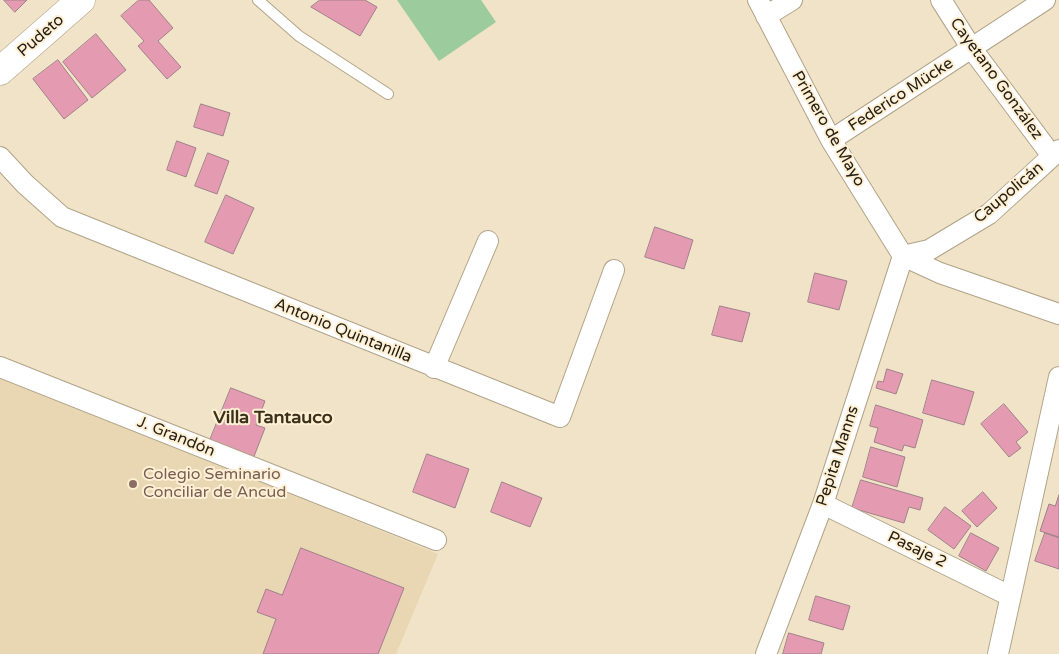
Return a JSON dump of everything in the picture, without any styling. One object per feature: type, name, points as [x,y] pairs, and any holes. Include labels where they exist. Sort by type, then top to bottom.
[{"type":"street","name":"Pudeto","points":[[0,71],[81,0]]},
{"type":"street","points":[[762,8],[792,0]]},
{"type":"street","name":"Cayetano González","points":[[942,0],[972,49],[1056,153]]},
{"type":"street","name":"Federico Mücke","points":[[831,140],[1045,0]]},
{"type":"street","name":"Primero de Mayo","points":[[762,8],[831,140],[903,256]]},
{"type":"street","name":"Caupolicán","points":[[903,256],[929,250],[989,214],[1056,153]]},
{"type":"street","name":"Antonio Quintanilla","points":[[0,157],[25,184],[62,217],[560,417],[614,270]]},
{"type":"street","points":[[434,368],[488,241]]},
{"type":"street","points":[[903,256],[940,273],[1059,314]]},
{"type":"street","name":"Pepita Manns","points":[[766,654],[823,504],[903,256]]},
{"type":"street","name":"J. Grandón","points":[[0,367],[436,540]]},
{"type":"street","points":[[998,654],[1059,377]]},
{"type":"street","name":"Pasaje 2","points":[[823,504],[1010,596]]},
{"type":"lane","points":[[258,0],[299,36],[388,94]]},
{"type":"shaded area","name":"Colegio Seminario Conciliar de Ancud","points":[[0,376],[438,554],[396,654],[0,654]]},
{"type":"green space","points":[[397,0],[481,0],[496,22],[439,61]]},
{"type":"building","points":[[4,0],[27,0],[15,12]]},
{"type":"building","points":[[139,0],[149,0],[173,28],[158,41],[181,67],[167,79],[138,46],[144,41],[121,16]]},
{"type":"building","points":[[320,0],[365,0],[377,7],[360,36],[311,7]]},
{"type":"building","points":[[96,34],[126,70],[92,98],[63,62]]},
{"type":"building","points":[[58,60],[88,100],[64,119],[33,79]]},
{"type":"building","points":[[201,104],[230,113],[223,136],[194,127]]},
{"type":"building","points":[[177,141],[196,148],[186,177],[167,170]]},
{"type":"building","points":[[208,153],[229,161],[217,194],[195,186]]},
{"type":"building","points":[[226,195],[254,208],[233,254],[205,242]]},
{"type":"building","points":[[655,227],[693,240],[684,269],[645,257]]},
{"type":"building","points":[[815,273],[847,281],[839,310],[808,302]]},
{"type":"building","points":[[720,306],[750,313],[742,342],[712,335]]},
{"type":"building","points":[[887,369],[903,374],[896,394],[876,388],[878,381],[883,382]]},
{"type":"building","points":[[932,380],[974,392],[964,425],[923,413]]},
{"type":"building","points":[[231,388],[265,401],[256,425],[265,428],[253,459],[208,445]]},
{"type":"building","points":[[1004,404],[1028,432],[1016,442],[1021,448],[1009,457],[981,424]]},
{"type":"building","points":[[876,405],[923,420],[915,448],[904,445],[902,451],[874,442],[878,428],[870,426]]},
{"type":"building","points":[[871,447],[905,457],[897,487],[863,477]]},
{"type":"building","points":[[427,454],[469,469],[455,508],[413,492]]},
{"type":"building","points":[[861,480],[923,498],[920,510],[909,507],[904,523],[852,508]]},
{"type":"building","points":[[502,482],[542,498],[530,527],[491,512]]},
{"type":"building","points":[[983,492],[997,508],[977,527],[962,511]]},
{"type":"building","points":[[1059,495],[1059,537],[1040,531],[1049,504],[1055,506]]},
{"type":"building","points":[[945,507],[971,526],[954,549],[928,530]]},
{"type":"building","points":[[971,533],[999,548],[986,571],[959,556]]},
{"type":"building","points":[[1045,533],[1059,538],[1059,569],[1035,561]]},
{"type":"building","points":[[301,548],[404,588],[378,654],[263,654],[276,619],[257,612],[266,589],[282,595]]},
{"type":"building","points":[[816,596],[850,606],[843,630],[809,620]]},
{"type":"building","points":[[789,633],[824,643],[821,654],[783,654]]},
{"type":"place","name":"Colegio Seminario Conciliar de Ancud","points":[[133,484]]},
{"type":"district","name":"Villa Tantauco","points":[[273,418]]}]
